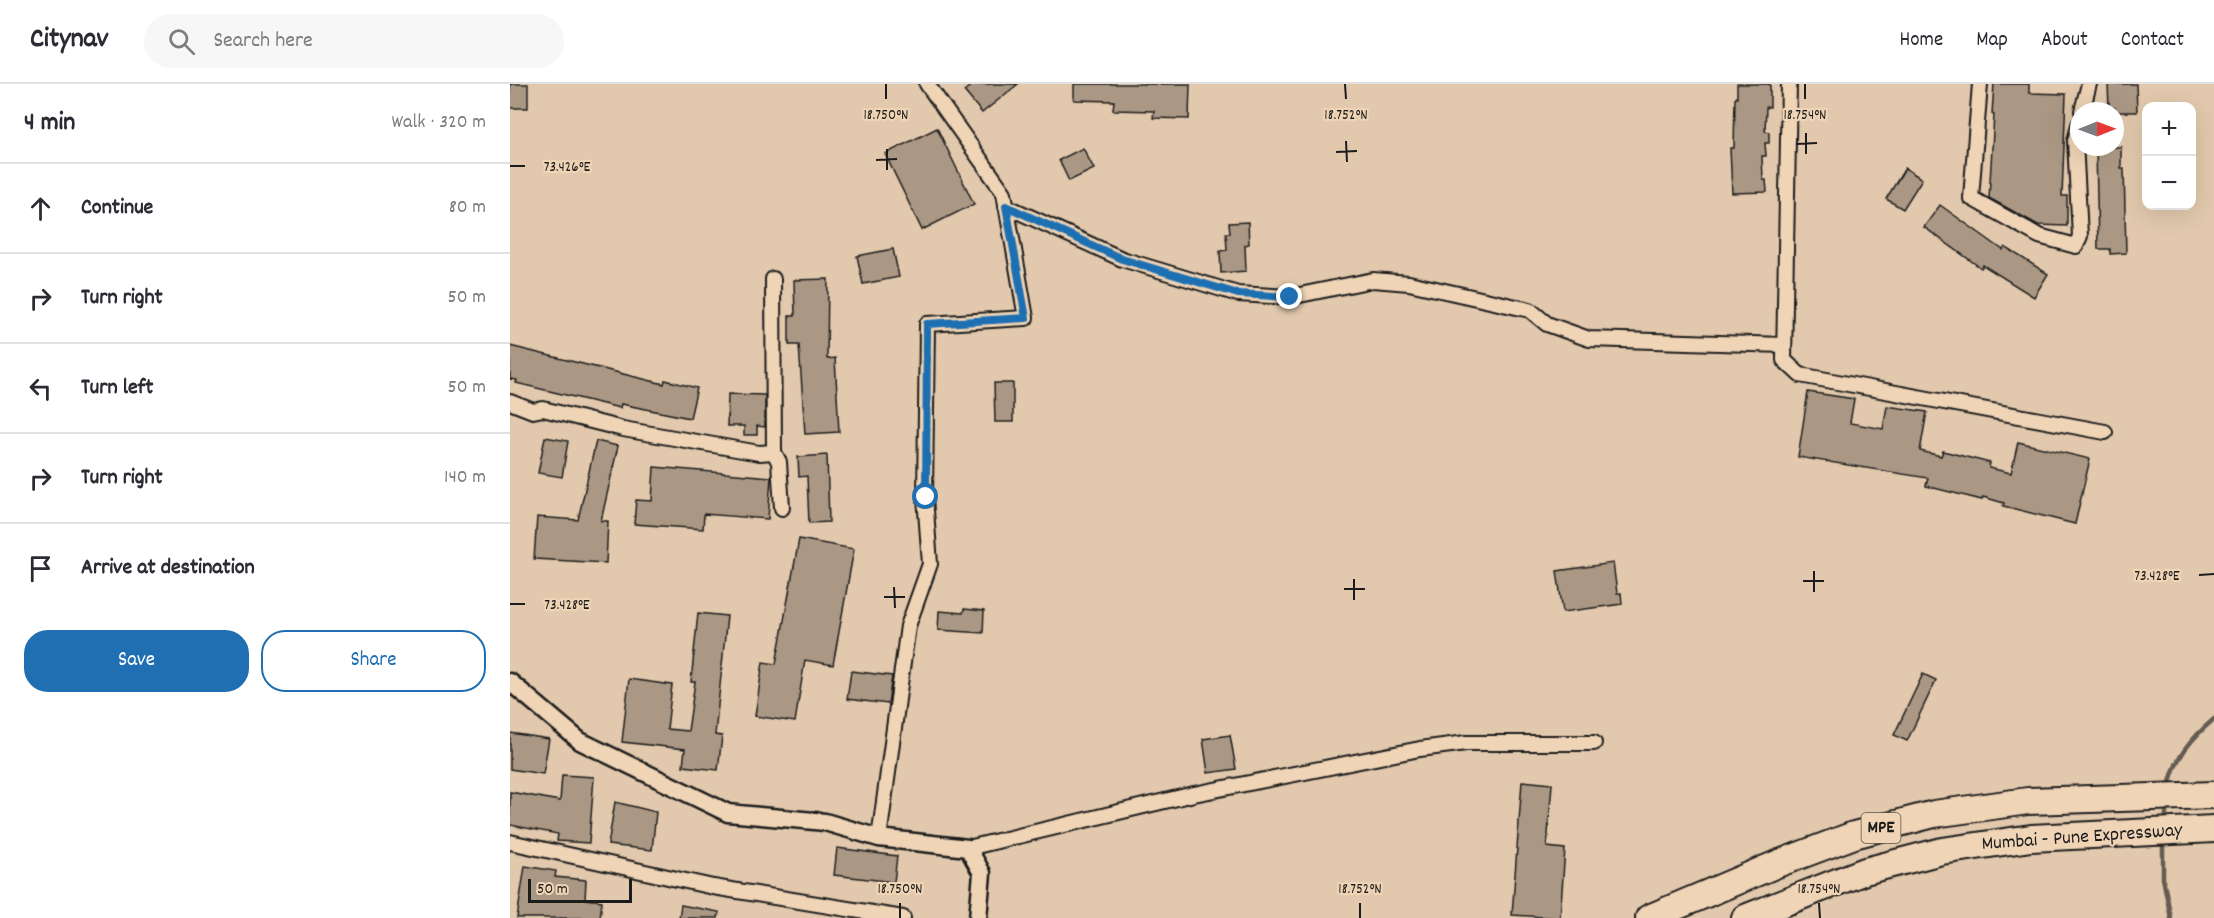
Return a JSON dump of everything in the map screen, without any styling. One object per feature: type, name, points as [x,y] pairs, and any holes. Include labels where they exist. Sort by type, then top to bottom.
[{"type":"highway","name":"Mumbai - Pune Expressway","points":[[1649,918],[1777,864],[1854,835],[1934,814],[2028,801],[2214,795]]},
{"type":"highway","name":"Mumbai - Pune Expressway","points":[[1745,918],[1865,871],[1942,851],[2031,838],[2127,835],[2205,829]]},
{"type":"street","points":[[879,838],[908,626],[930,564],[926,497],[927,324],[1026,318],[1004,193],[927,84]]},
{"type":"street","points":[[1789,84],[1784,360],[1800,375],[2105,432]]},
{"type":"street","points":[[1980,84],[1971,198],[2039,236],[2076,246],[2080,236],[2076,156]]},
{"type":"street","points":[[2084,102],[2089,84]]},
{"type":"street","points":[[1006,206],[1122,259],[1238,294],[1290,297],[1373,280],[1408,283],[1530,310],[1547,324],[1589,339],[1784,345]]},
{"type":"street","points":[[773,279],[774,452],[779,462],[782,508]]},
{"type":"street","points":[[510,402],[533,411],[543,409],[623,429],[759,453],[774,452]]},
{"type":"street","points":[[510,682],[580,741],[728,813],[825,822],[879,838],[968,848],[1194,794],[1420,749],[1466,743],[1594,743]]},
{"type":"street","points":[[510,842],[712,887],[903,918]]},
{"type":"street","points":[[968,848],[982,873],[978,918]]},
{"type":"building","points":[[510,84],[528,84],[528,108],[510,108]]},
{"type":"building","points":[[973,84],[1018,84],[982,113],[964,91]]},
{"type":"building","points":[[1074,84],[1190,84],[1189,119],[1153,118],[1154,111],[1113,110],[1114,101],[1074,100]]},
{"type":"building","points":[[1737,84],[1770,84],[1770,107],[1766,107],[1765,131],[1769,132],[1769,143],[1765,143],[1766,156],[1762,156],[1763,180],[1766,180],[1767,192],[1732,193],[1730,148],[1734,148]]},
{"type":"building","points":[[1994,84],[2029,84],[2029,93],[2066,94],[2062,196],[2067,196],[2067,226],[2038,225],[1989,198]]},
{"type":"building","points":[[2108,84],[2136,84],[2137,112],[2124,112],[2124,102],[2109,102]]},
{"type":"building","points":[[937,128],[974,204],[922,230],[885,154]]},
{"type":"building","points":[[1083,148],[1094,169],[1069,181],[1059,160]]},
{"type":"building","points":[[2096,156],[2121,156],[2121,168],[2124,168],[2126,253],[2110,254],[2110,249],[2098,249]]},
{"type":"building","points":[[1905,168],[1922,179],[1903,209],[1886,199]]},
{"type":"building","points":[[1940,205],[2003,250],[2005,247],[2048,274],[2034,297],[1983,265],[1981,268],[1924,227]]},
{"type":"building","points":[[1248,222],[1249,244],[1245,245],[1246,271],[1221,273],[1220,251],[1227,250],[1226,233],[1230,233],[1229,223]]},
{"type":"building","points":[[893,249],[899,277],[863,284],[857,256]]},
{"type":"building","points":[[828,279],[827,359],[835,358],[839,432],[805,434],[799,345],[789,345],[789,316],[795,316],[794,280]]},
{"type":"building","points":[[510,346],[664,384],[665,380],[697,388],[690,418],[621,404],[620,408],[516,383],[517,380],[510,379]]},
{"type":"building","points":[[994,383],[1013,383],[1013,422],[995,422]]},
{"type":"building","points":[[1808,392],[1854,399],[1850,423],[1883,429],[1887,406],[1927,412],[1920,451],[1941,456],[1943,451],[1990,463],[1989,468],[2011,473],[2018,442],[2090,459],[2075,524],[2003,506],[2004,503],[1983,497],[1982,500],[1926,486],[1928,478],[1798,457]]},
{"type":"building","points":[[728,394],[765,395],[765,427],[757,426],[757,435],[744,435],[744,426],[727,426]]},
{"type":"building","points":[[545,437],[568,441],[562,477],[538,473]]},
{"type":"building","points":[[596,441],[618,446],[601,521],[608,521],[606,563],[534,559],[537,517],[578,520]]},
{"type":"building","points":[[827,455],[829,522],[809,523],[807,476],[799,477],[798,457]]},
{"type":"building","points":[[654,467],[771,477],[768,519],[704,514],[703,529],[634,524],[636,500],[652,501]]},
{"type":"building","points":[[799,539],[854,549],[833,665],[805,660],[795,722],[755,716],[763,662],[776,664]]},
{"type":"building","points":[[1613,563],[1617,593],[1621,593],[1622,604],[1563,612],[1557,571]]},
{"type":"building","points":[[964,609],[984,611],[983,633],[938,630],[939,611],[963,613]]},
{"type":"building","points":[[698,613],[727,616],[715,735],[722,736],[718,770],[683,766],[685,749],[622,742],[629,679],[672,685],[667,729],[688,731],[695,682],[691,682]]},
{"type":"building","points":[[851,671],[892,676],[888,704],[847,699]]},
{"type":"building","points":[[1923,674],[1936,680],[1907,741],[1894,735]]},
{"type":"building","points":[[510,733],[549,739],[543,774],[510,769]]},
{"type":"building","points":[[1230,735],[1236,769],[1208,773],[1203,739]]},
{"type":"building","points":[[562,775],[594,777],[589,843],[557,841],[558,834],[510,825],[510,792],[560,801]]},
{"type":"building","points":[[1522,781],[1552,784],[1547,847],[1565,849],[1560,918],[1512,915]]},
{"type":"building","points":[[615,802],[656,812],[652,850],[608,845]]},
{"type":"building","points":[[837,848],[897,856],[894,882],[834,875]]},
{"type":"building","points":[[525,866],[556,871],[555,877],[586,880],[585,899],[602,901],[600,918],[517,918]]},
{"type":"building","points":[[681,905],[719,912],[718,918],[679,918]]},
{"type":"waterway","points":[[2169,788],[2179,758],[2199,733],[2214,719]]},
{"type":"waterway","points":[[2165,823],[2167,805]]},
{"type":"waterway","points":[[2163,841],[2163,878],[2171,918]]},
{"type":"route","points":[[926,497],[927,324],[1026,318],[1006,206],[1122,259],[1238,294],[1290,297]]}]
